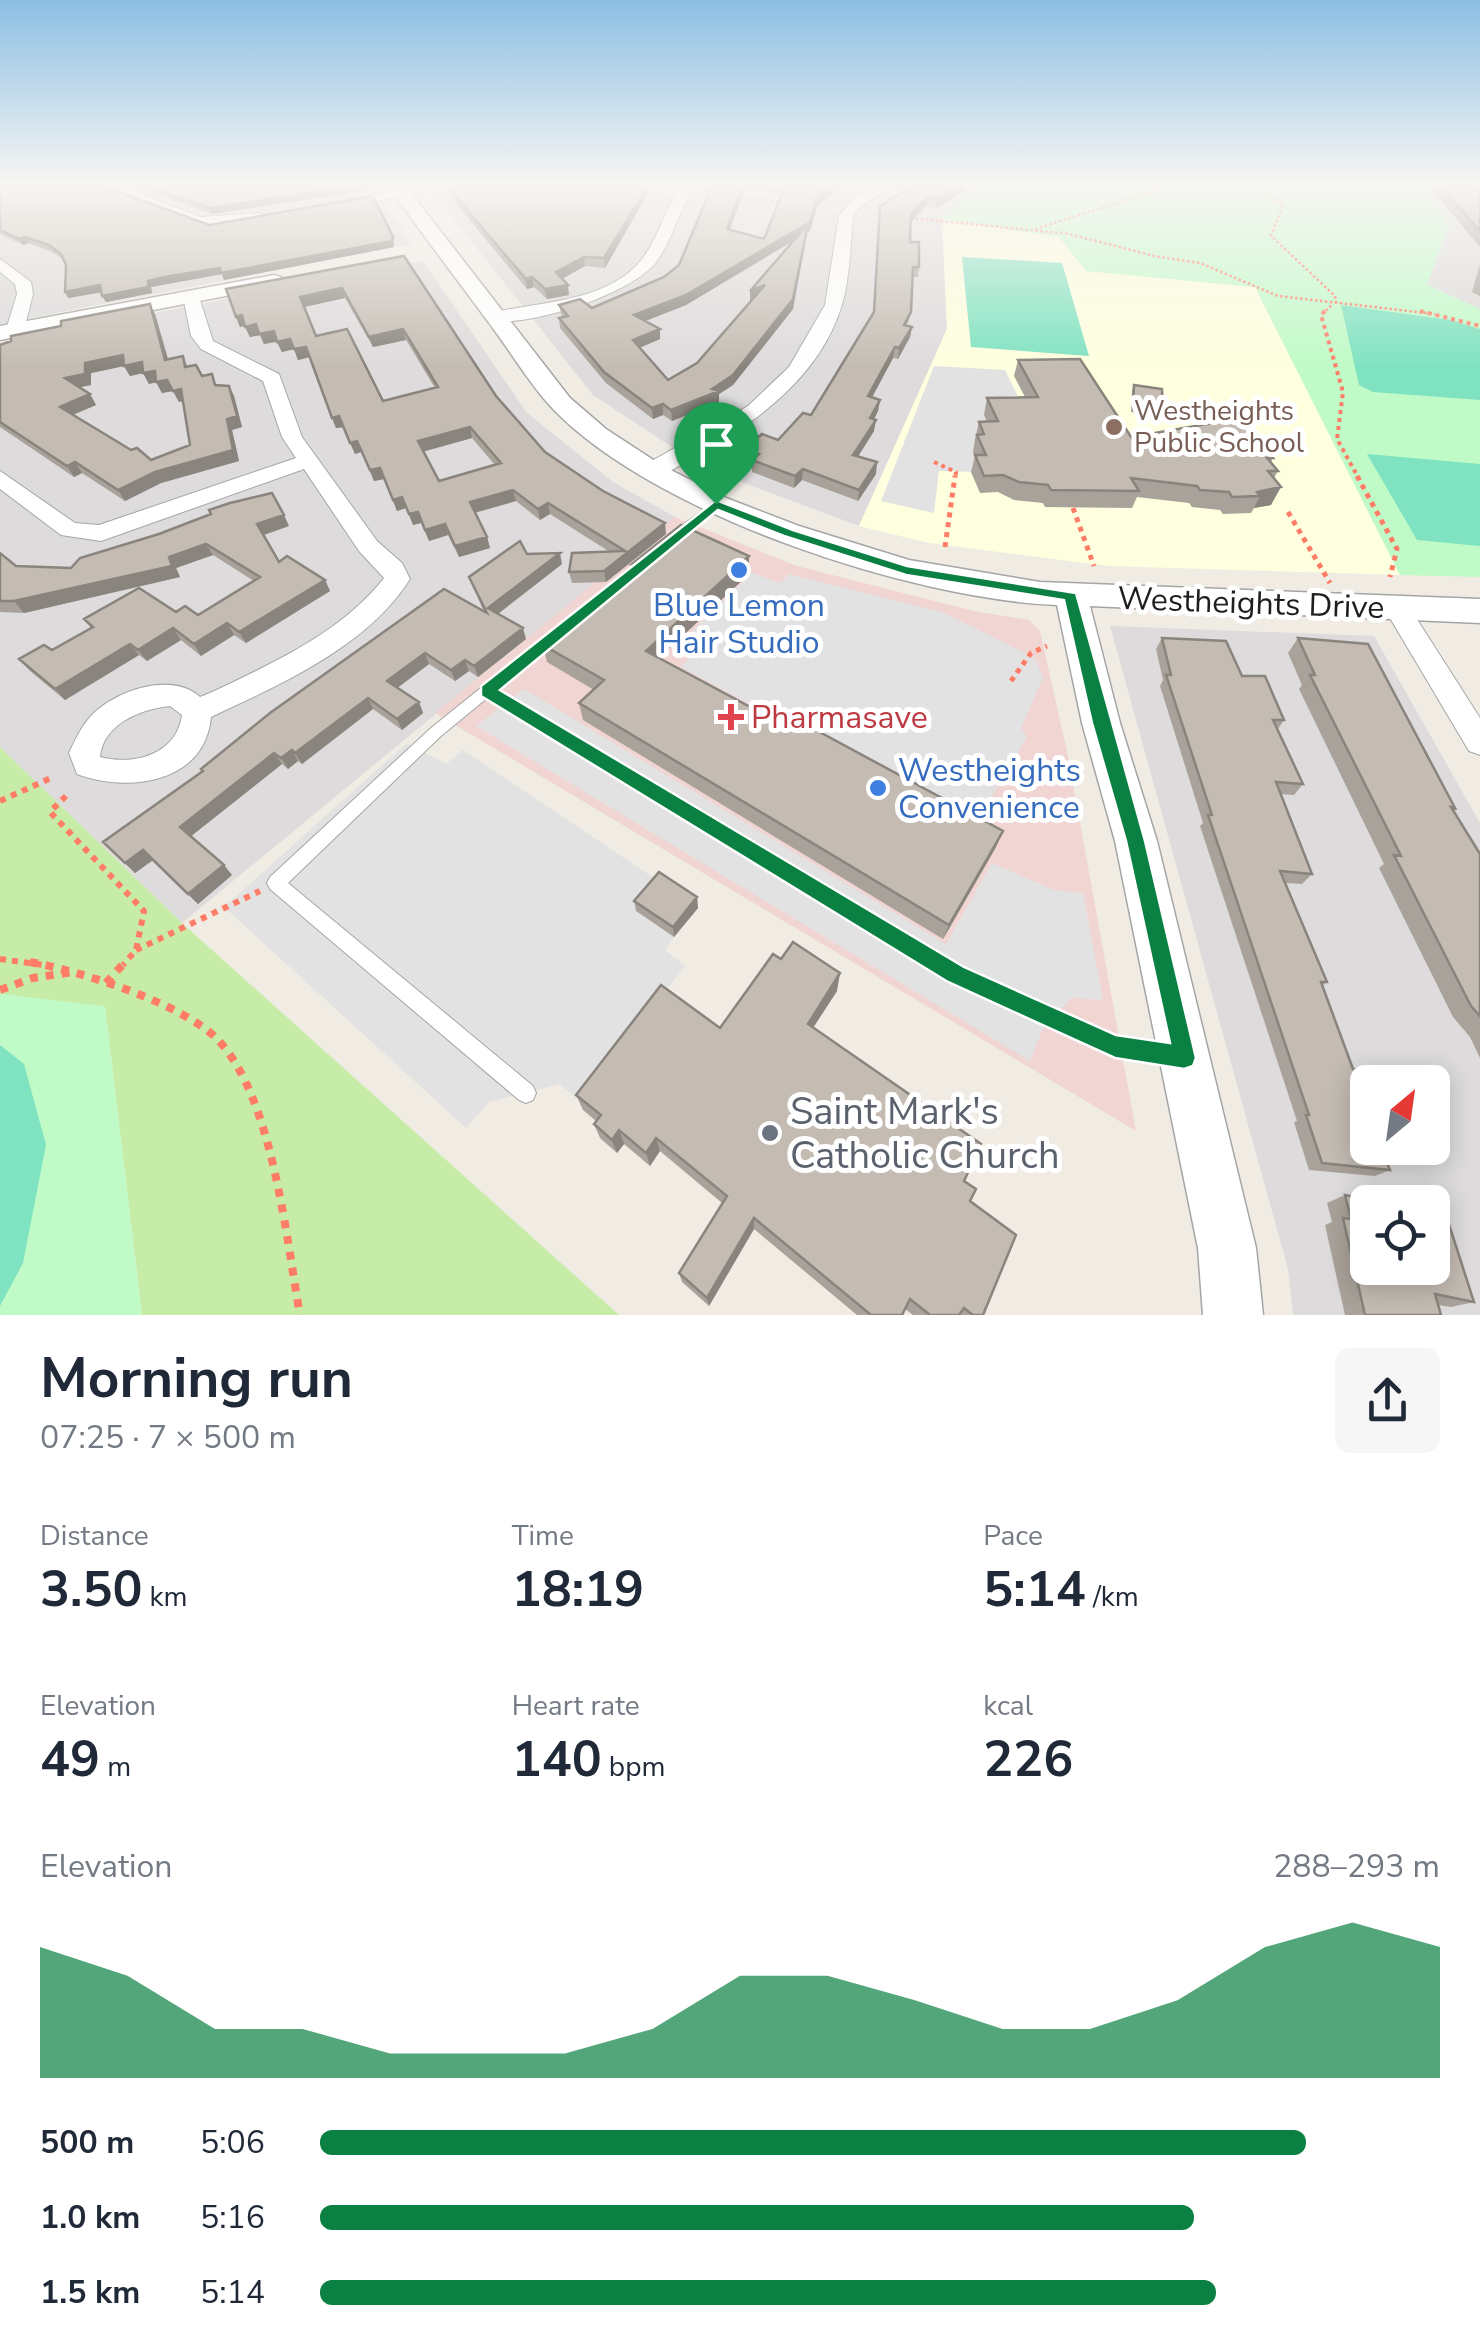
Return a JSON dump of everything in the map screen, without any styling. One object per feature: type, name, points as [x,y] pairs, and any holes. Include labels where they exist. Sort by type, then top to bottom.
[{"type":"street","name":"Westheights Drive","points":[[427,245],[496,317],[561,404],[597,435],[651,471],[716,504],[788,533],[906,570],[1082,581],[1344,606],[1394,592],[1480,611]]},
{"type":"street","points":[[496,317],[591,296],[620,284],[644,268],[656,245]]},
{"type":"street","points":[[651,471],[737,424],[780,392],[831,314],[842,245]]},
{"type":"street","points":[[0,264],[24,282],[25,294],[8,331]]},
{"type":"street","points":[[8,331],[302,276]]},
{"type":"street","points":[[191,297],[200,336],[207,345],[272,378],[292,437],[368,546],[393,569],[397,579],[373,608],[267,680],[197,711]]},
{"type":"street","points":[[0,478],[70,530],[101,533],[307,460]]},
{"type":"street","points":[[1082,581],[1101,723],[1136,841],[1228,1248],[1232,1315]]},
{"type":"street","points":[[1394,592],[1480,743]]},
{"type":"lane","points":[[666,544],[716,504]]},
{"type":"lane","points":[[526,1093],[276,883],[436,732],[562,630]]},
{"type":"lane","points":[[487,691],[956,974],[1115,1046],[1184,1058]]},
{"type":"path","points":[[1110,245],[1200,263],[1278,296],[1442,315],[1480,326]]},
{"type":"path","points":[[1281,245],[1336,296],[1336,302],[1321,316],[1320,332],[1344,396],[1334,427],[1336,439],[1397,550],[1394,592]]},
{"type":"path","points":[[934,462],[956,472],[945,546]]},
{"type":"path","points":[[1072,508],[1082,581]]},
{"type":"path","points":[[1288,512],[1344,606]]},
{"type":"path","points":[[1011,681],[1030,653],[1047,646]]},
{"type":"path","points":[[0,801],[51,778]]},
{"type":"path","points":[[66,796],[50,812],[144,910],[136,950]]},
{"type":"path","points":[[106,984],[136,950],[276,883]]},
{"type":"path","points":[[0,959],[38,960],[76,971],[197,1021],[232,1055],[260,1116],[300,1315]]},
{"type":"path","points":[[0,990],[33,978],[76,971]]},
{"type":"shaded area","points":[[0,245],[404,245],[0,324]]},
{"type":"shaded area","points":[[475,245],[943,245],[947,329],[859,526],[704,468],[593,395]]},
{"type":"shaded area","name":"Westheights Public School","points":[[943,245],[1066,245],[1087,271],[1255,287],[1400,575],[1108,566],[929,543],[859,526],[947,329]]},
{"type":"shaded area","points":[[1425,245],[1480,245],[1480,309],[1427,285]]},
{"type":"shaded area","points":[[423,261],[527,413],[613,482],[675,517],[182,923],[0,747],[0,343]]},
{"type":"shaded area","points":[[934,366],[1005,370],[1026,413],[980,451],[982,472],[939,471],[934,513],[881,501]]},
{"type":"shaded area","points":[[675,517],[797,566],[974,611],[1029,620],[1040,631],[1068,756],[1136,1131],[435,713]]},
{"type":"shaded area","points":[[752,573],[780,583],[789,574],[942,612],[1035,658],[1043,678],[1021,728],[1027,737],[974,826],[681,667],[695,652],[680,643]]},
{"type":"shaded area","points":[[1110,626],[1374,636],[1480,823],[1480,1315],[1293,1315],[1288,1269]]},
{"type":"shaded area","points":[[524,689],[946,944],[992,863],[1054,890],[1083,893],[1103,1000],[1071,998],[1042,1031],[1030,1061],[476,726]]},
{"type":"shaded area","points":[[407,743],[446,764],[463,750],[660,882],[636,911],[674,937],[665,950],[685,966],[581,1102],[560,1084],[489,1102],[466,1128],[224,907]]},
{"type":"green space","points":[[1066,245],[1441,245],[1427,285],[1480,309],[1480,577],[1400,575],[1255,287],[1086,271]]},
{"type":"green space","points":[[962,257],[1062,263],[1089,356],[971,347]]},
{"type":"green space","points":[[1341,305],[1450,320],[1480,329],[1480,400],[1373,392],[1359,385]]},
{"type":"green space","points":[[1367,454],[1480,464],[1480,546],[1417,540]]},
{"type":"green space","points":[[0,747],[182,923],[619,1315],[142,1315],[105,1007],[0,994]]},
{"type":"green space","points":[[0,994],[105,1006],[142,1315],[0,1315]]},
{"type":"green space","points":[[0,1045],[24,1064],[46,1145],[23,1263],[0,1306]]},
{"type":"building","points":[[49,245],[369,245],[221,273],[220,268],[164,277],[148,281],[148,287],[102,296],[100,285],[65,292],[66,265],[61,254]]},
{"type":"building","points":[[497,245],[612,245],[604,258],[584,257],[556,272],[568,285],[545,289],[532,277],[526,279]]},
{"type":"building","points":[[687,245],[770,245],[686,295],[634,315],[660,329],[633,340],[668,380],[697,363],[765,285],[750,291],[790,245],[804,245],[793,299],[733,375],[712,389],[719,391],[671,410],[663,404],[652,408],[604,372],[559,318],[568,316],[559,305],[580,299],[592,308],[664,277],[679,265]]},
{"type":"building","points":[[878,245],[919,245],[919,267],[913,267],[911,312],[904,325],[912,327],[899,348],[895,347],[868,396],[880,400],[870,418],[876,420],[853,455],[877,462],[859,490],[803,469],[795,476],[752,460],[759,454],[745,448],[762,434],[778,440],[803,413],[811,415],[874,312]]},
{"type":"building","points":[[404,256],[496,396],[545,452],[603,491],[665,523],[604,571],[569,572],[572,553],[625,551],[548,503],[538,509],[513,490],[470,502],[487,537],[455,546],[445,524],[425,530],[418,512],[409,514],[402,497],[393,500],[380,468],[370,470],[357,441],[350,443],[339,416],[332,418],[306,347],[294,349],[290,339],[277,342],[274,331],[259,334],[256,324],[245,327],[242,315],[236,317],[226,289]],"holes":[[[342,288],[369,337],[403,329],[438,387],[383,401],[347,329],[316,336],[300,297]],[[470,427],[501,463],[439,481],[418,441]]]},
{"type":"building","points":[[150,304],[165,360],[183,356],[185,367],[196,365],[202,376],[212,374],[215,385],[229,386],[237,416],[227,419],[233,450],[155,472],[118,490],[75,462],[67,466],[0,422],[0,345],[11,341],[11,336],[61,326],[61,321]],"holes":[[[123,355],[124,366],[142,362],[143,373],[155,371],[156,382],[167,380],[173,391],[181,389],[190,445],[151,460],[137,448],[131,450],[60,407],[90,394],[65,378],[85,374],[85,363]]]},
{"type":"building","points":[[1080,359],[1137,446],[1137,436],[1241,418],[1273,458],[1267,458],[1278,471],[1268,471],[1281,487],[1257,492],[1260,496],[1232,497],[1229,492],[1131,478],[1139,491],[1051,490],[1048,485],[1019,482],[1003,475],[984,476],[975,455],[986,455],[977,435],[984,434],[979,422],[998,421],[987,398],[1038,397],[1018,360]]},
{"type":"building","points":[[1134,385],[1162,389],[1163,410],[1133,406]]},
{"type":"building","points":[[272,493],[284,515],[257,524],[279,562],[287,556],[325,580],[239,632],[227,623],[194,644],[173,628],[138,650],[130,644],[55,689],[19,659],[44,645],[52,650],[93,627],[84,619],[139,588],[176,612],[185,606],[198,615],[260,577],[206,544],[169,557],[172,566],[0,601],[0,553],[16,566],[71,568],[80,558],[159,534],[211,514],[209,510]]},
{"type":"building","points":[[681,525],[749,556],[646,651],[769,717],[777,709],[1003,831],[949,925],[579,703],[604,680],[543,645]]},
{"type":"building","points":[[520,541],[527,554],[560,553],[488,608],[523,628],[474,666],[465,660],[451,670],[425,653],[387,681],[419,702],[397,719],[368,698],[295,753],[292,750],[281,758],[274,753],[180,827],[224,865],[188,894],[143,850],[125,863],[103,842],[203,771],[270,713],[444,589],[487,613],[469,577]]},
{"type":"building","points":[[1162,638],[1226,641],[1242,676],[1265,676],[1284,720],[1273,720],[1303,784],[1276,782],[1312,874],[1280,871],[1327,982],[1321,982],[1352,1065],[1350,1165],[1388,1165],[1390,1170],[1322,1163],[1208,815],[1212,815],[1166,675],[1171,675]]},
{"type":"building","points":[[1298,638],[1368,644],[1455,808],[1451,807],[1480,854],[1480,1016],[1471,1006],[1394,855],[1401,856],[1310,675],[1315,675]]},
{"type":"building","points":[[659,872],[697,897],[673,927],[634,901]]},
{"type":"building","name":"Saint Mark's Catholic Church","points":[[793,942],[840,973],[808,1024],[981,1144],[964,1181],[976,1189],[970,1201],[1016,1235],[983,1315],[973,1315],[964,1308],[959,1315],[930,1315],[910,1299],[902,1315],[871,1315],[754,1218],[707,1298],[679,1273],[727,1196],[656,1138],[646,1153],[619,1130],[612,1140],[594,1124],[601,1115],[576,1095],[661,985],[720,1028],[773,954],[781,959]]},
{"type":"building","points":[[1343,1218],[1350,1219],[1350,1249]]},
{"type":"building","points":[[1450,1227],[1474,1302],[1435,1294],[1441,1315],[1365,1315],[1358,1285],[1450,1285]]},
{"type":"place","name":"Westheights Public School","points":[[1114,427]]},
{"type":"place","name":"Blue Lemon Hair Studio","points":[[739,570]]},
{"type":"place","name":"Pharmasave","points":[[731,717]]},
{"type":"place","name":"Westheights Convenience","points":[[878,788]]},
{"type":"place","name":"Saint Mark's Catholic Church","points":[[770,1133]]},
{"type":"route","points":[[716,504],[788,533],[906,570],[1071,596],[1101,723],[1136,841],[1184,1058],[1115,1046],[956,974],[487,691],[716,504]]}]
